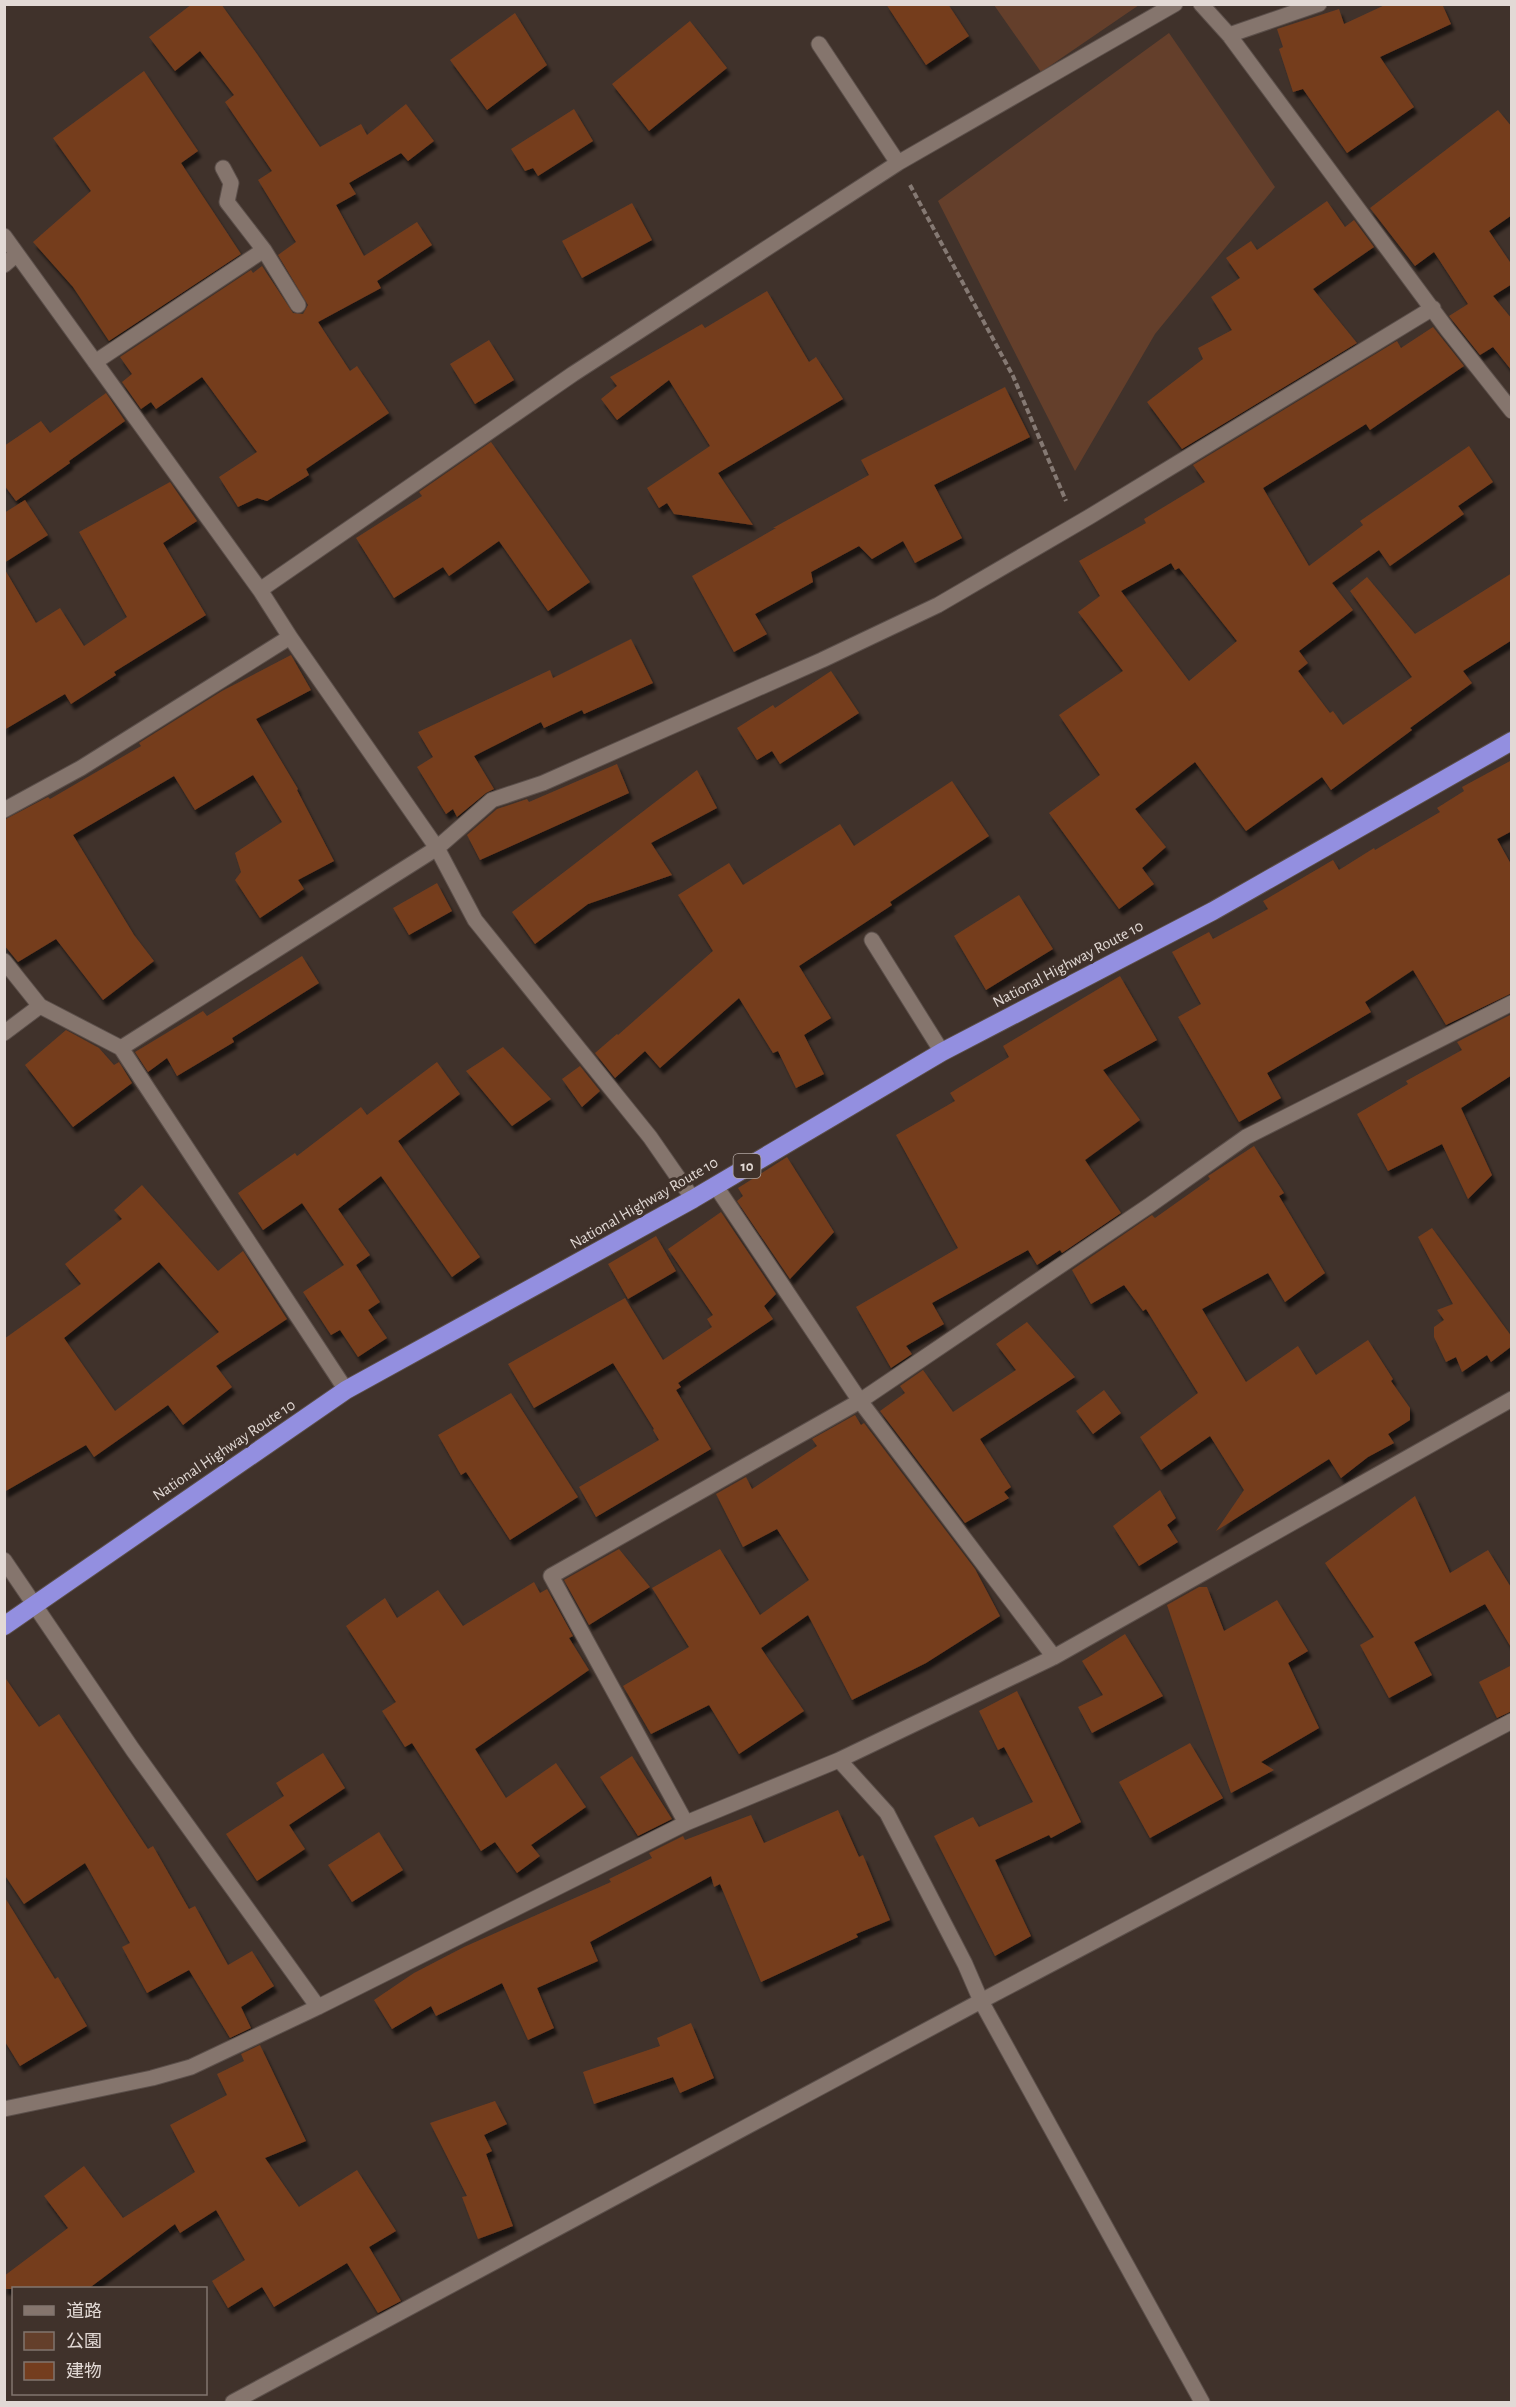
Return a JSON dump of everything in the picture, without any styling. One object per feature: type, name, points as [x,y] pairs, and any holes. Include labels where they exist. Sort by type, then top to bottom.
[{"type":"highway","name":"National Highway Route 10","points":[[4,1626],[346,1390],[693,1199],[942,1052],[1213,911],[1512,741]]},
{"type":"street","points":[[260,590],[573,374],[898,163],[1175,4]]},
{"type":"street","points":[[1201,4],[1229,35],[1448,329],[1512,411]]},
{"type":"street","points":[[1229,35],[1319,4]]},
{"type":"street","points":[[819,44],[898,163]]},
{"type":"street","points":[[223,168],[231,183],[227,202],[264,250],[298,305]]},
{"type":"street","points":[[4,236],[260,590],[290,637],[437,848],[476,920],[650,1137],[693,1199]]},
{"type":"street","points":[[95,362],[264,250]]},
{"type":"street","points":[[4,265],[17,254]]},
{"type":"street","points":[[121,1048],[437,848],[492,800],[543,783],[822,660],[938,605],[1076,525],[1433,308]]},
{"type":"street","points":[[4,810],[81,768],[290,637]]},
{"type":"street","points":[[872,940],[942,1052]]},
{"type":"street","points":[[4,962],[40,1006],[121,1048],[346,1390]]},
{"type":"street","points":[[686,1823],[551,1576],[860,1401],[1150,1205],[1246,1137],[1512,1003]]},
{"type":"street","points":[[4,1033],[40,1006]]},
{"type":"street","points":[[715,1185],[860,1401],[1054,1657]]},
{"type":"street","points":[[4,2109],[152,2078],[191,2067],[318,2007],[686,1823],[839,1760],[1054,1657],[1512,1399]]},
{"type":"street","points":[[4,1560],[133,1750],[318,2007]]},
{"type":"street","points":[[233,2403],[981,2001],[1512,1721]]},
{"type":"street","points":[[839,1760],[887,1813],[965,1964],[981,2001],[1202,2403]]},
{"type":"path","points":[[898,163],[1013,376],[1076,525]]},
{"type":"green space","points":[[994,5],[1139,5],[1041,72]]},
{"type":"green space","points":[[1169,33],[1275,187],[1155,334],[1075,471],[938,201]]},
{"type":"building","points":[[192,4],[221,4],[320,147],[361,124],[367,135],[406,104],[434,141],[408,161],[401,153],[349,183],[356,194],[336,205],[364,256],[417,222],[432,245],[377,281],[381,288],[318,322],[350,371],[357,366],[389,413],[306,469],[309,475],[267,501],[257,498],[238,507],[219,477],[257,452],[202,377],[156,409],[151,402],[141,409],[122,382],[132,374],[120,357],[251,270],[253,273],[262,266],[293,313],[303,314],[308,305],[278,255],[296,242],[258,180],[272,171],[225,102],[234,95],[200,51],[175,71],[149,37]]},
{"type":"building","points":[[886,4],[948,4],[969,36],[926,65]]},
{"type":"building","points":[[1387,4],[1442,4],[1451,24],[1380,57],[1414,107],[1347,153],[1303,89],[1293,92],[1279,49],[1283,47],[1277,29],[1339,9],[1344,24]]},
{"type":"building","points":[[515,13],[547,65],[487,110],[450,60]]},
{"type":"building","points":[[690,21],[727,68],[649,131],[612,84]]},
{"type":"building","points":[[144,71],[198,151],[181,163],[241,254],[109,341],[73,287],[33,242],[91,191],[53,138]]},
{"type":"building","points":[[574,109],[593,141],[538,176],[533,168],[525,171],[511,149]]},
{"type":"building","points":[[1498,110],[1512,127],[1512,215],[1489,231],[1512,265],[1512,284],[1493,296],[1512,319],[1512,371],[1493,347],[1480,355],[1449,316],[1468,304],[1434,252],[1415,266],[1370,208]]},
{"type":"building","points":[[1327,201],[1345,227],[1354,220],[1374,247],[1313,289],[1357,343],[1182,449],[1147,402],[1203,359],[1198,348],[1232,330],[1211,297],[1240,278],[1226,258],[1251,241],[1257,250]]},
{"type":"building","points":[[632,203],[652,240],[582,278],[562,241]]},
{"type":"building","points":[[767,291],[809,362],[816,357],[843,399],[718,473],[753,525],[674,514],[667,503],[659,508],[647,488],[710,446],[669,380],[617,420],[601,399],[617,386],[610,377],[702,324],[705,328]]},
{"type":"building","points":[[1433,327],[1464,366],[1370,430],[1366,424],[1263,488],[1309,566],[1363,525],[1360,521],[1469,446],[1493,482],[1458,506],[1464,514],[1390,566],[1379,550],[1332,583],[1353,610],[1299,651],[1308,663],[1298,671],[1330,713],[1333,711],[1343,725],[1412,677],[1350,591],[1367,577],[1415,634],[1512,573],[1512,640],[1463,671],[1472,683],[1331,790],[1322,777],[1246,831],[1195,762],[1135,809],[1166,847],[1142,868],[1154,884],[1119,909],[1049,813],[1100,775],[1059,715],[1123,671],[1078,612],[1100,596],[1079,561],[1146,523],[1144,519],[1205,482],[1193,465],[1397,341],[1401,348]],"holes":[[[1171,563],[1175,570],[1179,568],[1237,641],[1189,681],[1121,591]]]},
{"type":"building","points":[[489,340],[514,380],[475,404],[450,364]]},
{"type":"building","points":[[1005,387],[1030,437],[934,485],[962,538],[915,563],[903,541],[872,559],[859,546],[811,572],[813,582],[755,614],[767,634],[734,652],[692,576],[869,475],[861,460]]},
{"type":"building","points":[[106,393],[125,421],[16,501],[4,485],[4,446],[41,421],[50,433]]},
{"type":"building","points":[[491,442],[590,582],[548,611],[499,541],[449,576],[443,567],[394,598],[356,538],[422,496],[419,492]]},
{"type":"building","points":[[170,482],[197,521],[163,543],[206,615],[114,672],[116,675],[71,704],[65,694],[4,730],[4,568],[36,623],[60,608],[84,646],[127,617],[79,532]]},
{"type":"building","points":[[25,500],[48,535],[4,563],[4,513]]},
{"type":"building","points":[[631,639],[653,683],[584,714],[582,710],[544,728],[541,722],[474,756],[494,789],[457,817],[453,809],[446,814],[417,767],[433,757],[418,732],[550,670],[553,678]]},
{"type":"building","points":[[291,655],[311,690],[256,719],[298,789],[334,861],[298,880],[304,889],[260,918],[235,880],[241,872],[235,853],[282,822],[253,775],[195,810],[174,776],[73,835],[134,935],[154,961],[103,1000],[56,939],[18,962],[4,945],[4,820],[48,797],[50,799],[141,746],[139,743],[222,691]]},
{"type":"building","points":[[831,671],[859,713],[780,764],[772,751],[757,760],[737,728],[773,705],[775,708]]},
{"type":"building","points":[[1512,760],[1512,831],[1497,839],[1512,866],[1512,993],[1446,1025],[1413,970],[1365,1002],[1371,1012],[1267,1073],[1281,1098],[1239,1122],[1178,1017],[1201,1004],[1172,952],[1209,932],[1213,939],[1268,909],[1263,901],[1333,860],[1339,870],[1374,848],[1375,850],[1440,812],[1437,808],[1464,791],[1462,787]]},
{"type":"building","points":[[617,764],[629,793],[480,860],[467,835],[497,809],[527,799],[529,802]]},
{"type":"building","points":[[697,770],[717,808],[651,843],[672,875],[588,904],[535,944],[512,912]]},
{"type":"building","points":[[952,781],[989,836],[890,902],[892,905],[799,966],[831,1018],[804,1035],[824,1074],[796,1088],[778,1051],[773,1053],[739,998],[660,1068],[645,1051],[615,1078],[595,1053],[713,951],[678,895],[729,863],[743,885],[840,824],[854,846]]},
{"type":"building","points":[[437,883],[452,911],[409,935],[393,908]]},
{"type":"building","points":[[1019,895],[1053,949],[986,990],[954,936]]},
{"type":"building","points":[[302,956],[319,983],[232,1038],[234,1042],[177,1076],[167,1058],[148,1072],[135,1052],[203,1011],[207,1016]]},
{"type":"building","points":[[1120,976],[1157,1040],[1103,1070],[1140,1120],[1085,1160],[1121,1213],[1062,1253],[1060,1250],[1037,1265],[1028,1250],[932,1303],[944,1324],[906,1346],[912,1354],[891,1368],[856,1307],[958,1248],[896,1135],[955,1101],[950,1093],[1009,1057],[1003,1046]]},
{"type":"building","points":[[1512,1014],[1512,1075],[1461,1108],[1492,1175],[1468,1199],[1442,1144],[1388,1171],[1357,1114],[1408,1084],[1406,1081],[1462,1050],[1457,1042]]},
{"type":"building","points":[[66,1030],[99,1048],[114,1065],[119,1062],[132,1083],[73,1127],[25,1065]]},
{"type":"building","points":[[503,1047],[551,1099],[512,1126],[466,1071]]},
{"type":"building","points":[[437,1062],[460,1094],[398,1141],[480,1257],[452,1277],[381,1176],[338,1209],[370,1255],[356,1265],[380,1302],[368,1310],[387,1338],[358,1357],[340,1330],[331,1335],[303,1292],[344,1265],[302,1203],[263,1230],[238,1193],[295,1153],[297,1156],[361,1107],[367,1115]]},
{"type":"building","points":[[580,1066],[600,1091],[582,1107],[562,1079]]},
{"type":"building","points":[[1254,1146],[1284,1193],[1279,1196],[1325,1273],[1285,1302],[1268,1273],[1202,1309],[1246,1382],[1298,1346],[1316,1375],[1368,1340],[1393,1379],[1391,1381],[1410,1408],[1410,1420],[1388,1434],[1394,1443],[1368,1457],[1341,1478],[1329,1459],[1216,1531],[1244,1490],[1210,1436],[1161,1470],[1140,1437],[1198,1393],[1146,1309],[1143,1311],[1124,1285],[1091,1304],[1072,1270],[1152,1215],[1155,1218],[1210,1179],[1208,1176]]},
{"type":"building","points":[[787,1157],[834,1232],[790,1279],[737,1201],[743,1196],[738,1188]]},
{"type":"building","points":[[142,1185],[218,1271],[243,1251],[287,1319],[216,1366],[232,1387],[183,1425],[168,1405],[94,1457],[86,1445],[4,1492],[4,1339],[81,1284],[65,1264],[122,1219],[114,1210]],"holes":[[[159,1262],[219,1332],[115,1411],[64,1338]]]},
{"type":"building","points":[[721,1212],[776,1294],[764,1306],[773,1319],[678,1383],[681,1387],[676,1390],[711,1449],[596,1517],[579,1487],[659,1440],[654,1429],[613,1363],[534,1408],[508,1364],[625,1298],[663,1360],[712,1327],[707,1319],[713,1315],[668,1249]]},
{"type":"building","points":[[1432,1228],[1512,1337],[1512,1346],[1491,1362],[1487,1355],[1462,1372],[1456,1357],[1446,1362],[1434,1337],[1434,1327],[1444,1320],[1437,1310],[1453,1304],[1418,1237]]},
{"type":"building","points":[[656,1236],[676,1271],[628,1299],[608,1264]]},
{"type":"building","points":[[1027,1322],[1075,1377],[980,1439],[1011,1487],[1004,1492],[1009,1498],[965,1523],[880,1411],[905,1393],[900,1386],[923,1370],[953,1412],[1016,1370],[996,1344]]},
{"type":"building","points":[[1104,1390],[1121,1413],[1093,1434],[1076,1411]]},
{"type":"building","points":[[511,1393],[578,1497],[510,1540],[466,1472],[461,1475],[438,1435]]},
{"type":"building","points":[[855,1415],[861,1425],[864,1423],[975,1569],[1000,1616],[926,1663],[852,1700],[808,1615],[761,1648],[804,1711],[739,1754],[709,1705],[651,1734],[623,1686],[689,1647],[652,1588],[720,1549],[760,1615],[809,1580],[777,1529],[743,1547],[716,1494],[746,1477],[752,1489],[817,1446],[812,1439]]},
{"type":"building","points":[[1160,1490],[1176,1518],[1167,1525],[1178,1542],[1139,1566],[1113,1526]]},
{"type":"building","points":[[1415,1496],[1450,1573],[1488,1550],[1512,1589],[1512,1649],[1485,1604],[1414,1642],[1432,1675],[1389,1698],[1360,1645],[1374,1637],[1325,1563]]},
{"type":"building","points":[[619,1549],[650,1587],[589,1625],[564,1580]]},
{"type":"building","points":[[534,1582],[540,1593],[547,1589],[573,1636],[569,1638],[589,1670],[475,1749],[506,1798],[556,1763],[586,1807],[531,1845],[540,1856],[517,1873],[495,1842],[481,1851],[412,1743],[405,1747],[382,1711],[396,1702],[346,1626],[385,1598],[397,1618],[438,1590],[463,1626]]},
{"type":"building","points":[[1199,1587],[1207,1587],[1224,1631],[1277,1600],[1308,1651],[1288,1663],[1319,1728],[1261,1762],[1274,1770],[1231,1793],[1167,1605]]},
{"type":"building","points":[[1125,1634],[1163,1696],[1092,1733],[1078,1707],[1103,1695],[1082,1661]]},
{"type":"building","points":[[1512,1665],[1512,1711],[1497,1718],[1479,1682]]},
{"type":"building","points":[[4,1676],[39,1727],[59,1714],[148,1849],[153,1846],[189,1909],[195,1906],[228,1965],[252,1951],[274,1986],[241,2007],[251,2028],[230,2038],[189,1970],[147,1993],[122,1947],[130,1943],[85,1863],[24,1904],[4,1874]]},
{"type":"building","points":[[1017,1691],[1081,1822],[1051,1838],[1049,1835],[995,1860],[1031,1936],[995,1956],[934,1836],[973,1817],[979,1827],[1033,1802],[1004,1747],[998,1750],[979,1711]]},
{"type":"building","points":[[1190,1743],[1223,1798],[1150,1838],[1119,1782]]},
{"type":"building","points":[[323,1753],[345,1788],[289,1825],[305,1849],[257,1881],[226,1834],[284,1796],[276,1783]]},
{"type":"building","points":[[632,1756],[672,1819],[638,1836],[600,1777]]},
{"type":"building","points":[[838,1810],[859,1857],[863,1855],[890,1920],[856,1934],[858,1937],[761,1982],[720,1884],[714,1887],[711,1876],[590,1942],[598,1961],[537,1988],[554,2028],[528,2040],[502,1983],[436,2016],[431,2006],[392,2029],[374,2000],[414,1973],[464,1947],[611,1882],[609,1879],[652,1858],[649,1853],[683,1836],[685,1840],[751,1815],[764,1843]]},
{"type":"building","points":[[379,1832],[403,1870],[352,1902],[328,1865]]},
{"type":"building","points":[[4,1896],[55,1979],[58,1977],[87,2026],[20,2066],[4,2040]]},
{"type":"building","points":[[691,2023],[714,2078],[680,2093],[673,2077],[594,2104],[583,2072],[660,2046],[657,2038]]},
{"type":"building","points":[[260,2045],[306,2141],[265,2158],[299,2207],[357,2170],[396,2231],[369,2247],[401,2301],[378,2313],[347,2263],[274,2307],[262,2287],[228,2308],[212,2281],[245,2260],[216,2210],[180,2233],[175,2224],[91,2287],[12,2287],[12,2289],[4,2289],[4,2276],[68,2228],[44,2196],[84,2166],[123,2218],[195,2172],[170,2125],[227,2095],[217,2074],[244,2061],[241,2054]]},
{"type":"building","points":[[495,2101],[507,2124],[484,2135],[492,2151],[486,2154],[513,2226],[478,2239],[462,2197],[467,2196],[430,2123]]}]
